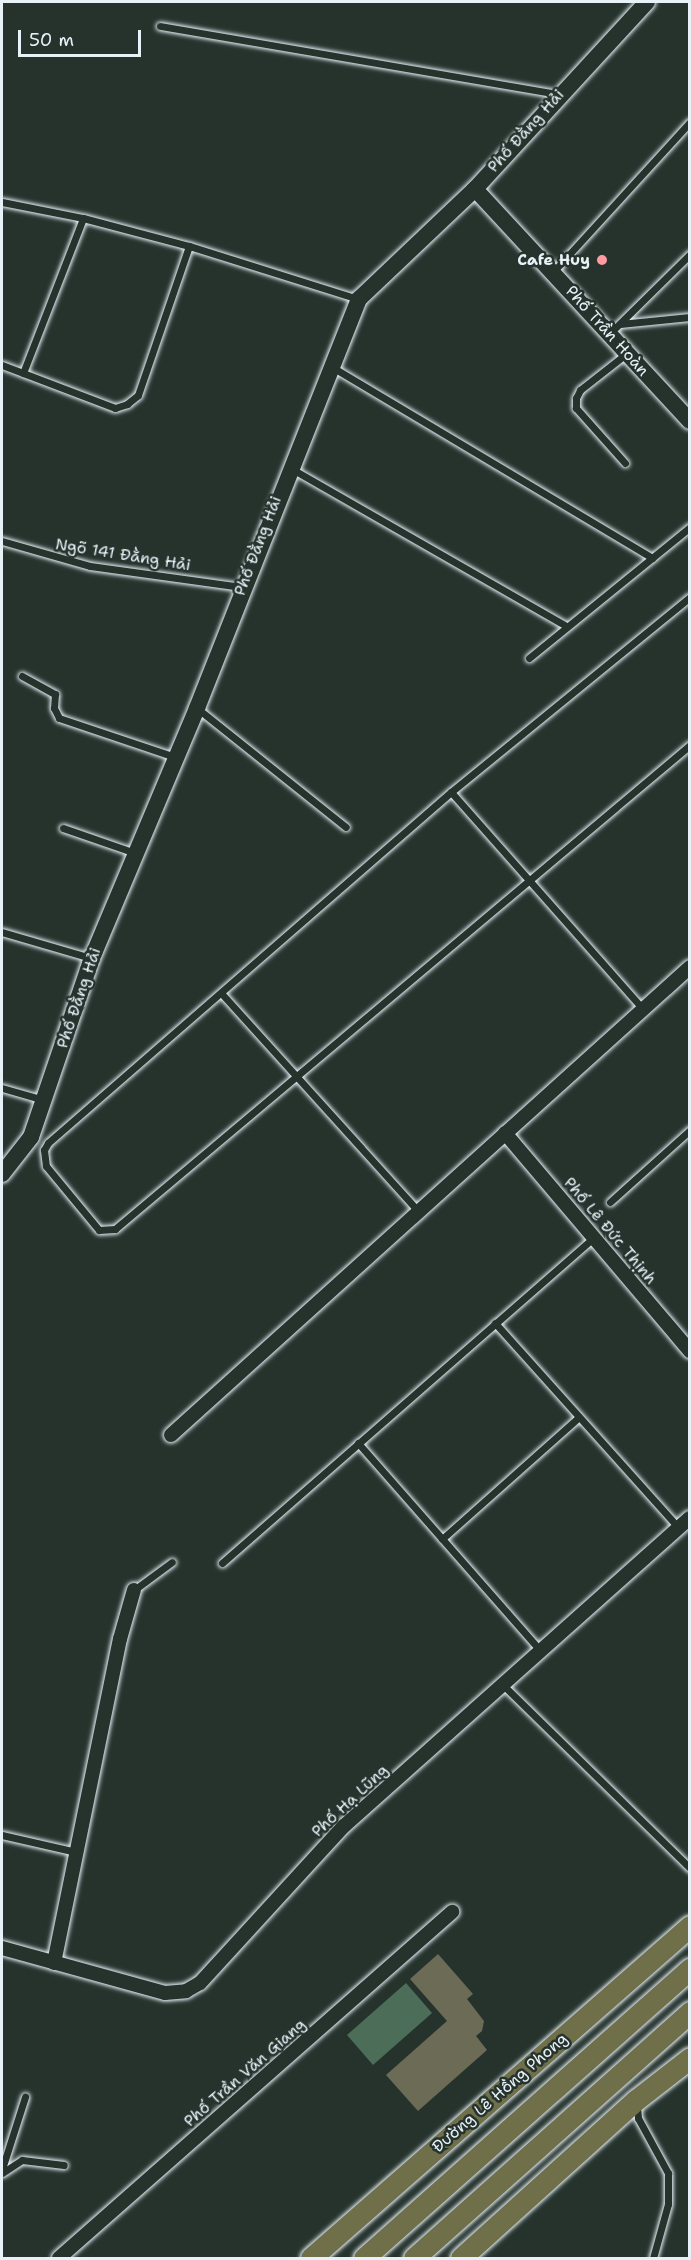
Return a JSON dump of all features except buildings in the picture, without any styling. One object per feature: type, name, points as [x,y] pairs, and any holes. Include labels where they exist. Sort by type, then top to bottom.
[{"type":"main road","name":"Đường Lê Hồng Phong","points":[[311,2259],[690,1926]]},
{"type":"main road","name":"Đường Lê Hồng Phong","points":[[364,2259],[690,1969]]},
{"type":"main road","points":[[414,2259],[618,2074],[690,2012]]},
{"type":"main road","points":[[579,2025],[636,2100]]},
{"type":"main road","points":[[461,2259],[636,2100],[690,2058]]},
{"type":"street","name":"Phố Đằng Hải","points":[[2,1174],[31,1137],[92,958],[197,708],[289,467],[359,299],[475,189],[647,2]]},
{"type":"street","name":"Phố Trần Hoàn","points":[[475,189],[553,272],[615,329],[627,353],[690,421]]},
{"type":"street","points":[[171,1435],[690,967]]},
{"type":"street","name":"Phố Lê Đức Thịnh","points":[[505,1133],[595,1236],[690,1351]]},
{"type":"street","name":"Phố Hạ Lũng","points":[[2,1948],[165,1993],[186,1991],[200,1983],[345,1826],[690,1518]]},
{"type":"street","points":[[54,1963],[120,1639],[134,1590]]},
{"type":"street","name":"Phố Trần Văn Giang","points":[[59,2259],[452,1912]]},
{"type":"lane","points":[[160,26],[560,94]]},
{"type":"lane","points":[[553,272],[690,122]]},
{"type":"lane","points":[[2,202],[83,218],[189,246],[359,299]]},
{"type":"lane","points":[[22,373],[83,218]]},
{"type":"lane","points":[[2,364],[115,408],[127,404],[138,394],[189,246]]},
{"type":"lane","points":[[615,329],[690,254]]},
{"type":"lane","points":[[615,329],[690,317]]},
{"type":"lane","points":[[625,463],[576,408],[576,398],[580,390],[627,353]]},
{"type":"lane","points":[[332,367],[652,558]]},
{"type":"lane","points":[[289,467],[566,626]]},
{"type":"lane","points":[[529,658],[690,527]]},
{"type":"lane","name":"Ngõ 141 Đằng Hải","points":[[2,541],[90,567],[242,587]]},
{"type":"lane","points":[[690,597],[451,792],[222,994],[48,1143],[44,1150],[46,1166],[99,1230],[115,1229],[690,745]]},
{"type":"lane","points":[[22,676],[55,694],[54,708],[59,718],[175,757]]},
{"type":"lane","points":[[197,708],[346,827]]},
{"type":"lane","points":[[451,792],[643,1009]]},
{"type":"lane","points":[[63,828],[135,853]]},
{"type":"lane","points":[[2,932],[92,958]]},
{"type":"lane","points":[[222,994],[418,1211]]},
{"type":"lane","points":[[2,1088],[44,1100]]},
{"type":"lane","points":[[610,1202],[690,1130]]},
{"type":"lane","points":[[222,1563],[595,1236]]},
{"type":"lane","points":[[495,1323],[678,1527]]},
{"type":"lane","points":[[442,1539],[579,1417]]},
{"type":"lane","points":[[358,1443],[541,1652]]},
{"type":"lane","points":[[134,1590],[172,1562]]},
{"type":"lane","points":[[502,1685],[690,1868]]},
{"type":"lane","points":[[2,1835],[76,1852]]},
{"type":"lane","points":[[2,2169],[26,2097]]},
{"type":"lane","points":[[636,2100],[638,2118],[668,2173],[668,2204],[654,2259]]},
{"type":"lane","points":[[2,2174],[22,2160],[64,2165]]},
{"type":"green space","points":[[406,1983],[432,2013],[373,2065],[347,2035]]},
{"type":"place","name":"Cafe Huy","points":[[602,260]]}]
